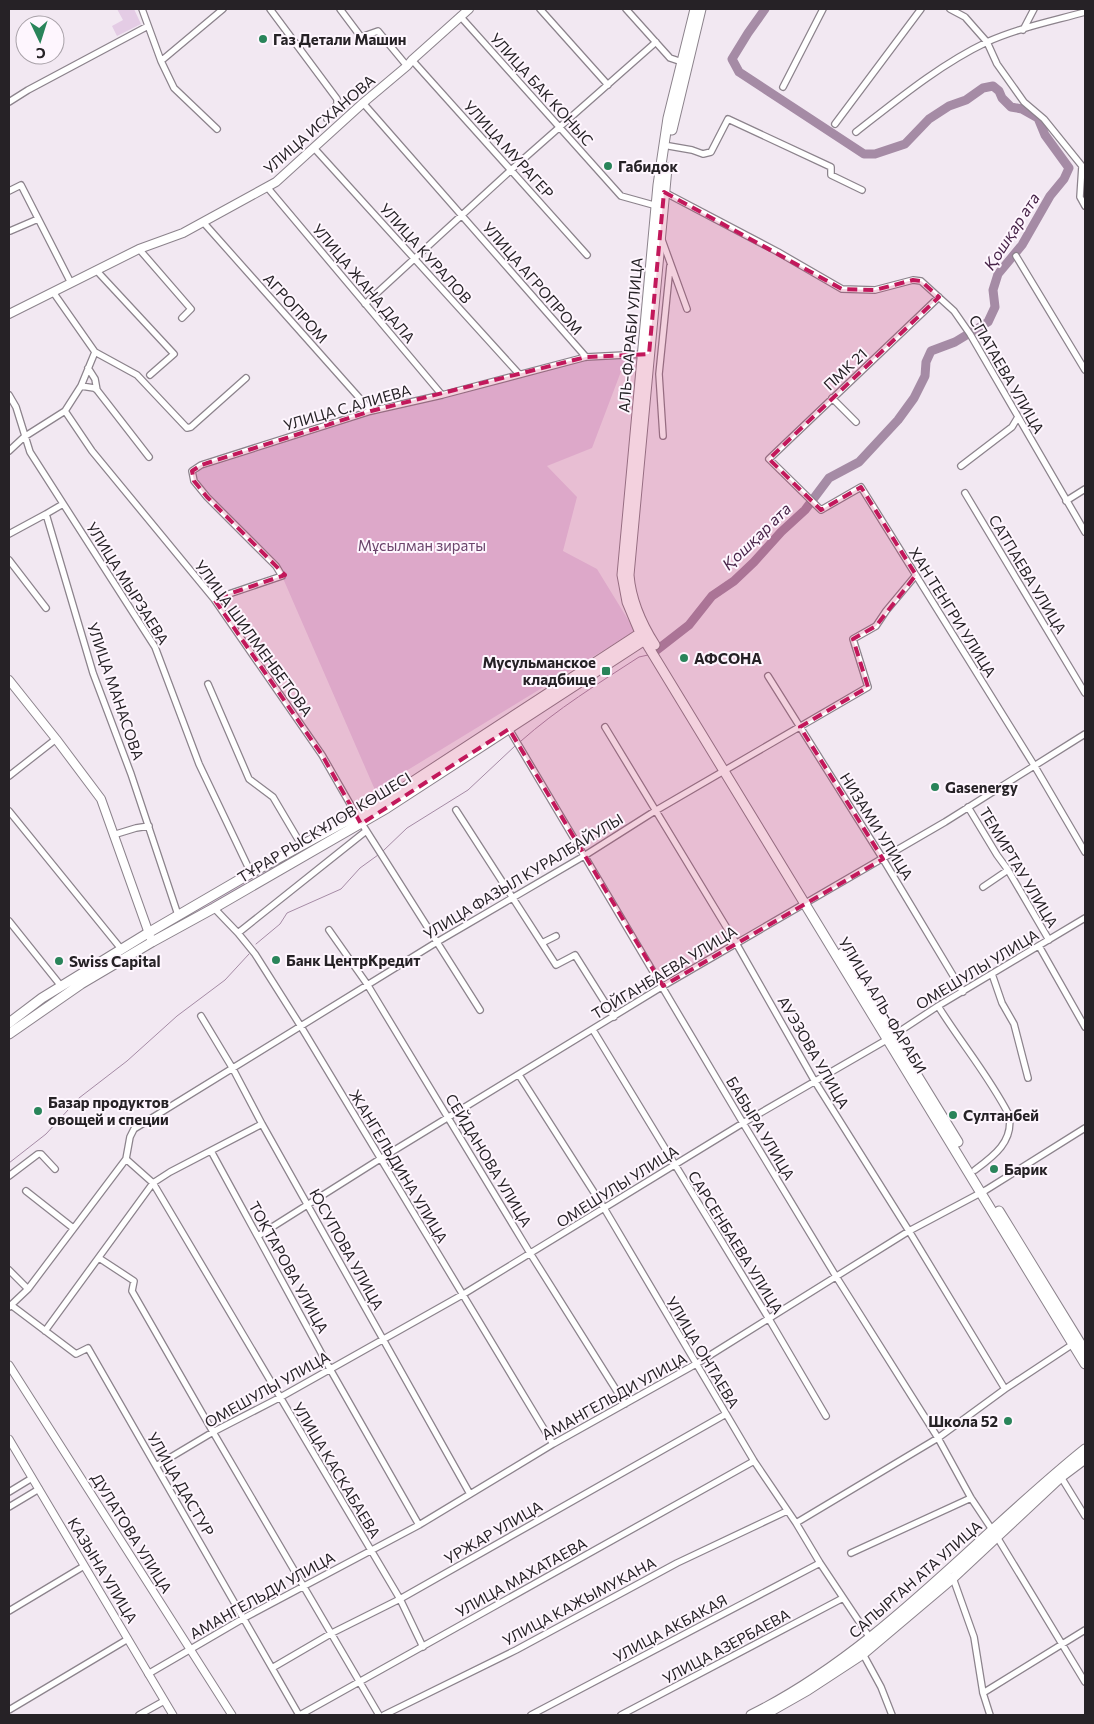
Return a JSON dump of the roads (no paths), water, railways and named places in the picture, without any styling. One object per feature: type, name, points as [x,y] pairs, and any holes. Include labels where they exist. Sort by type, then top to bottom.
[{"type":"main road","name":"УЛИЦА ИСХАНОВА","points":[[9,314],[139,249],[183,233],[276,182],[469,9]]},
{"type":"main road","name":"АЛЬ-ФАРАБИ УЛИЦА","points":[[645,354],[660,235],[661,191],[668,118],[694,9]]},
{"type":"main road","name":"АЛЬ-ФАРАБИ УЛИЦА","points":[[660,658],[647,638],[633,600],[629,575],[657,206],[701,9]]},
{"type":"main road","name":"ТҰРАР РЫСКҰЛОВ КӨШЕСІ","points":[[9,1034],[49,1005],[152,942],[361,823],[647,638]]},
{"type":"main road","points":[[361,823],[391,796],[647,638]]},
{"type":"main road","name":"УЛИЦА АЛЬ-ФАРАБИ","points":[[660,658],[726,770],[1080,1346],[1085,1364]]},
{"type":"main road","points":[[10,683],[56,739],[101,799],[152,942]]},
{"type":"main road","name":"ТҰРАР РЫСКҰЛОВ КӨШЕСІ","points":[[9,1023],[61,986],[251,873],[302,846],[361,823]]},
{"type":"main road","points":[[42,998],[49,1005]]},
{"type":"main road","name":"УЛИЦА АЛЬ-ФАРАБИ","points":[[890,1037],[975,1170],[984,1191]]},
{"type":"main road","name":"САПЫРГАН АТА УЛИЦА","points":[[764,1715],[808,1690],[863,1654],[953,1578],[1056,1472],[1085,1449]]},
{"type":"main road","name":"САПЫРГАН АТА УЛИЦА","points":[[751,1715],[791,1694],[870,1638],[1061,1477],[1085,1459]]},
{"type":"street","points":[[142,9],[161,60],[174,88],[217,129]]},
{"type":"street","points":[[161,60],[223,9]]},
{"type":"street","points":[[270,9],[337,99],[337,104],[327,119]]},
{"type":"street","name":"УЛИЦА МУРАГЕР","points":[[340,9],[361,38],[378,30],[511,170],[587,255]]},
{"type":"street","points":[[540,9],[608,85]]},
{"type":"street","points":[[626,9],[670,58],[682,62]]},
{"type":"street","points":[[783,87],[823,9]]},
{"type":"street","points":[[835,124],[921,9]]},
{"type":"street","points":[[950,9],[966,17],[987,42],[997,64],[1024,102],[1044,119],[1084,166],[1080,197],[1085,206]]},
{"type":"street","points":[[1023,30],[1034,9]]},
{"type":"street","points":[[856,132],[926,77],[987,42],[1085,12]]},
{"type":"street","name":"УЛИЦА БАК КОНЫС","points":[[460,16],[621,196],[657,206]]},
{"type":"street","points":[[9,102],[148,26]]},
{"type":"street","name":"УЛИЦА АГРОПРОМ","points":[[365,304],[511,170],[656,42]]},
{"type":"street","name":"УЛИЦА АГРОПРОМ","points":[[363,103],[586,357]]},
{"type":"street","points":[[669,146],[703,154],[711,152],[728,119],[831,167],[831,176],[862,190]]},
{"type":"street","name":"УЛИЦА КУРАЛОВ","points":[[314,148],[519,374]]},
{"type":"street","points":[[9,191],[21,185],[71,283]]},
{"type":"street","name":"УЛИЦА ЖАНА ДАЛА","points":[[267,187],[442,394]]},
{"type":"street","name":"СПАТАЕВА УЛИЦА","points":[[661,191],[778,252],[842,289],[875,290],[913,280],[921,281],[954,311],[970,334],[1085,532]]},
{"type":"street","points":[[10,231],[38,219]]},
{"type":"street","name":"АГРОПРОМ","points":[[203,222],[371,411]]},
{"type":"street","points":[[660,235],[687,309]]},
{"type":"street","points":[[139,249],[190,309],[182,318]]},
{"type":"street","points":[[1016,256],[1085,370]]},
{"type":"street","points":[[663,436],[660,374],[670,266]]},
{"type":"street","points":[[96,270],[174,354],[150,375]]},
{"type":"street","points":[[53,292],[95,352],[137,375],[187,428],[191,427],[246,378]]},
{"type":"street","name":"ПМК 21","points":[[769,459],[939,297]]},
{"type":"street","points":[[9,451],[24,437],[65,411],[81,386],[95,352]]},
{"type":"street","name":"УЛИЦА С.АЛИЕВА","points":[[214,598],[282,576],[276,566],[207,497],[194,481],[192,471],[201,465],[371,411],[586,357],[645,354]]},
{"type":"street","points":[[88,368],[95,379],[97,390],[149,458]]},
{"type":"street","points":[[81,386],[97,390]]},
{"type":"street","name":"УЛИЦА МЫРЗАЕВА","points":[[9,396],[16,407],[30,452],[155,647],[199,764],[251,873]]},
{"type":"street","points":[[832,398],[856,422]]},
{"type":"street","name":"УЛИЦА ШИЛМЕНБЕТОВА","points":[[65,411],[92,451],[214,598],[322,755],[361,823],[480,1010]]},
{"type":"street","points":[[961,466],[1012,427],[1018,417]]},
{"type":"street","name":"ХАН ТЕНГРИ УЛИЦА","points":[[769,459],[821,510],[861,487],[1034,765],[1085,852]]},
{"type":"street","points":[[1066,500],[1085,489]]},
{"type":"street","name":"САТПАЕВА УЛИЦА","points":[[965,493],[1085,693]]},
{"type":"street","points":[[9,534],[63,504]]},
{"type":"street","name":"УЛИЦА МАНАСОВА","points":[[46,514],[94,673],[132,774],[178,915]]},
{"type":"street","points":[[9,560],[46,608]]},
{"type":"street","name":"УЛИЦА ФАЗЫЛ КУРАЛБАЙУЛЫ","points":[[10,1306],[28,1288],[126,1159],[130,1137],[134,1129],[367,984],[584,856],[655,811],[868,687],[853,638],[876,626],[916,575]]},
{"type":"street","name":"НИЗАМИ УЛИЦА","points":[[768,676],[883,858],[963,992]]},
{"type":"street","points":[[208,684],[249,779],[273,797],[302,846]]},
{"type":"street","name":"АУЭЗОВА УЛИЦА","points":[[605,727],[736,943],[814,1080],[1005,1389]]},
{"type":"street","name":"БАБЫРА УЛИЦА","points":[[509,729],[837,1278],[938,1438],[971,1498],[1085,1682]]},
{"type":"street","name":"ТОЙГАНБАЕВА УЛИЦА","points":[[258,1236],[663,986],[883,858],[1085,734]]},
{"type":"street","points":[[9,776],[56,739]]},
{"type":"street","name":"ТЕМИРТАУ УЛИЦА","points":[[968,807],[1049,940]]},
{"type":"street","points":[[456,810],[556,965],[575,955],[614,1016]]},
{"type":"street","points":[[9,811],[122,950]]},
{"type":"street","points":[[238,933],[361,823]]},
{"type":"street","points":[[113,835],[149,826]]},
{"type":"street","points":[[983,888],[1008,870]]},
{"type":"street","name":"ЖАНГЕЛЬДИНА УЛИЦА","points":[[214,908],[255,954],[300,1025],[553,1444]]},
{"type":"street","name":"ОМЕШУЛЫ УЛИЦА","points":[[156,1466],[213,1432],[279,1398],[462,1295],[743,1122],[890,1037],[1085,918]]},
{"type":"street","points":[[9,921],[61,986]]},
{"type":"street","name":"СЕЙДАНОВА УЛИЦА","points":[[329,930],[367,984],[530,1253],[625,1404]]},
{"type":"street","points":[[542,943],[556,936]]},
{"type":"street","name":"ТЕМИРТАУ УЛИЦА","points":[[1039,946],[1085,1027]]},
{"type":"street","points":[[992,974],[1002,1003],[1014,1024],[1028,1078]]},
{"type":"street","points":[[938,1006],[957,1037],[982,1069],[1009,1115],[1010,1122],[1007,1138],[1001,1148],[975,1170]]},
{"type":"street","name":"ЮСУПОВА УЛИЦА","points":[[201,1016],[233,1068],[262,1124],[470,1494]]},
{"type":"street","name":"САРСЕНБАЕВА УЛИЦА","points":[[593,1030],[770,1319],[826,1416]]},
{"type":"street","name":"УЛИЦА ОНТАЕВА","points":[[519,1075],[604,1208],[754,1461],[870,1638]]},
{"type":"street","points":[[45,1331],[153,1183],[170,1172],[262,1124]]},
{"type":"street","name":"АМАНГЕЛЬДИ УЛИЦА","points":[[148,1674],[244,1618],[371,1551],[553,1444],[696,1364],[909,1232],[984,1191],[1085,1128]]},
{"type":"street","name":"ТОКТАРОВА УЛИЦА","points":[[211,1152],[418,1524]]},
{"type":"street","points":[[9,1176],[38,1154],[41,1154],[55,1169]]},
{"type":"street","name":"УЛИЦА КАСКАБАЕВА","points":[[126,1159],[153,1183],[400,1599],[423,1646]]},
{"type":"street","points":[[26,1191],[73,1228]]},
{"type":"street","points":[[99,1258],[134,1280],[132,1291],[379,1715]]},
{"type":"street","points":[[9,1270],[28,1288]]},
{"type":"street","name":"УЛИЦА ДАСТУР","points":[[10,1306],[76,1354],[88,1348],[300,1715]]},
{"type":"street","points":[[796,1523],[938,1438],[1005,1389],[1080,1346]]},
{"type":"street","name":"ДУЛАТОВА УЛИЦА","points":[[9,1364],[232,1715]]},
{"type":"street","name":"УРЖАР УЛИЦА","points":[[272,1668],[332,1633],[400,1599],[726,1414]]},
{"type":"street","name":"КАЗЫНА УЛИЦА","points":[[9,1439],[173,1715]]},
{"type":"street","name":"УЛИЦА МАХАТАЕВА","points":[[300,1715],[754,1461]]},
{"type":"street","points":[[1061,1477],[1085,1516]]},
{"type":"street","points":[[9,1492],[32,1478]]},
{"type":"street","points":[[9,1507],[39,1489]]},
{"type":"street","points":[[851,1553],[971,1498]]},
{"type":"street","name":"УЛИЦА КАЖЫМУКАНА","points":[[384,1715],[516,1650],[677,1563],[787,1511]]},
{"type":"street","name":"УЛИЦА АКБАКАЯ","points":[[531,1715],[820,1563]]},
{"type":"street","points":[[9,1611],[84,1566]]},
{"type":"street","points":[[953,1578],[974,1637],[983,1693],[990,1715]]},
{"type":"street","name":"УЛИЦА АЗЕРБАЕВА","points":[[621,1715],[843,1598]]},
{"type":"street","points":[[983,1693],[1085,1630]]},
{"type":"street","points":[[9,1710],[128,1639]]},
{"type":"street","points":[[863,1654],[881,1687],[892,1715]]},
{"type":"street","points":[[139,1715],[164,1700]]},
{"type":"street","points":[[543,1709],[546,1715]]},
{"type":"waterway","name":"Қошқар ата","points":[[653,653],[689,625],[712,596],[734,581],[754,562],[781,532],[805,510],[829,478],[859,462],[898,420],[914,398],[925,376],[926,362],[931,351],[955,342],[988,322],[995,307],[993,290],[998,274],[1022,245],[1050,196],[1064,179],[1069,168],[1045,135],[1038,118],[1022,109],[1011,107],[993,86],[983,88],[966,100],[949,106],[929,119],[905,144],[875,154],[864,154],[739,72],[732,59],[765,9]]},
{"type":"waterway","points":[[521,741],[578,697],[639,657],[648,655]]},
{"type":"waterway","points":[[383,851],[407,828],[468,790],[515,746]]},
{"type":"waterway","points":[[256,944],[280,924],[287,913],[341,889],[360,868],[378,855]]},
{"type":"waterway","points":[[9,1163],[46,1134],[79,1098],[127,1061],[177,1016],[225,980],[249,954]]},
{"type":"place","name":"Газ Детали Машин","points":[[263,39]]},
{"type":"place","name":"Габидок","points":[[608,166]]},
{"type":"place","name":"АФСОНА","points":[[684,658]]},
{"type":"place","name":"Мусульманское кладбище","points":[[606,671]]},
{"type":"place","name":"Gasenergy","points":[[935,787]]},
{"type":"place","name":"Банк ЦентрКредит","points":[[276,960]]},
{"type":"place","name":"Swiss Capital","points":[[59,961]]},
{"type":"place","name":"Базар продуктов овощей и специи","points":[[38,1111]]},
{"type":"place","name":"Султанбей","points":[[953,1115]]},
{"type":"place","name":"Барик","points":[[994,1169]]},
{"type":"place","name":"Школа 52","points":[[1008,1421]]},
{"type":"park label","name":"Мұсылман зираты","points":[[422,545]]}]
